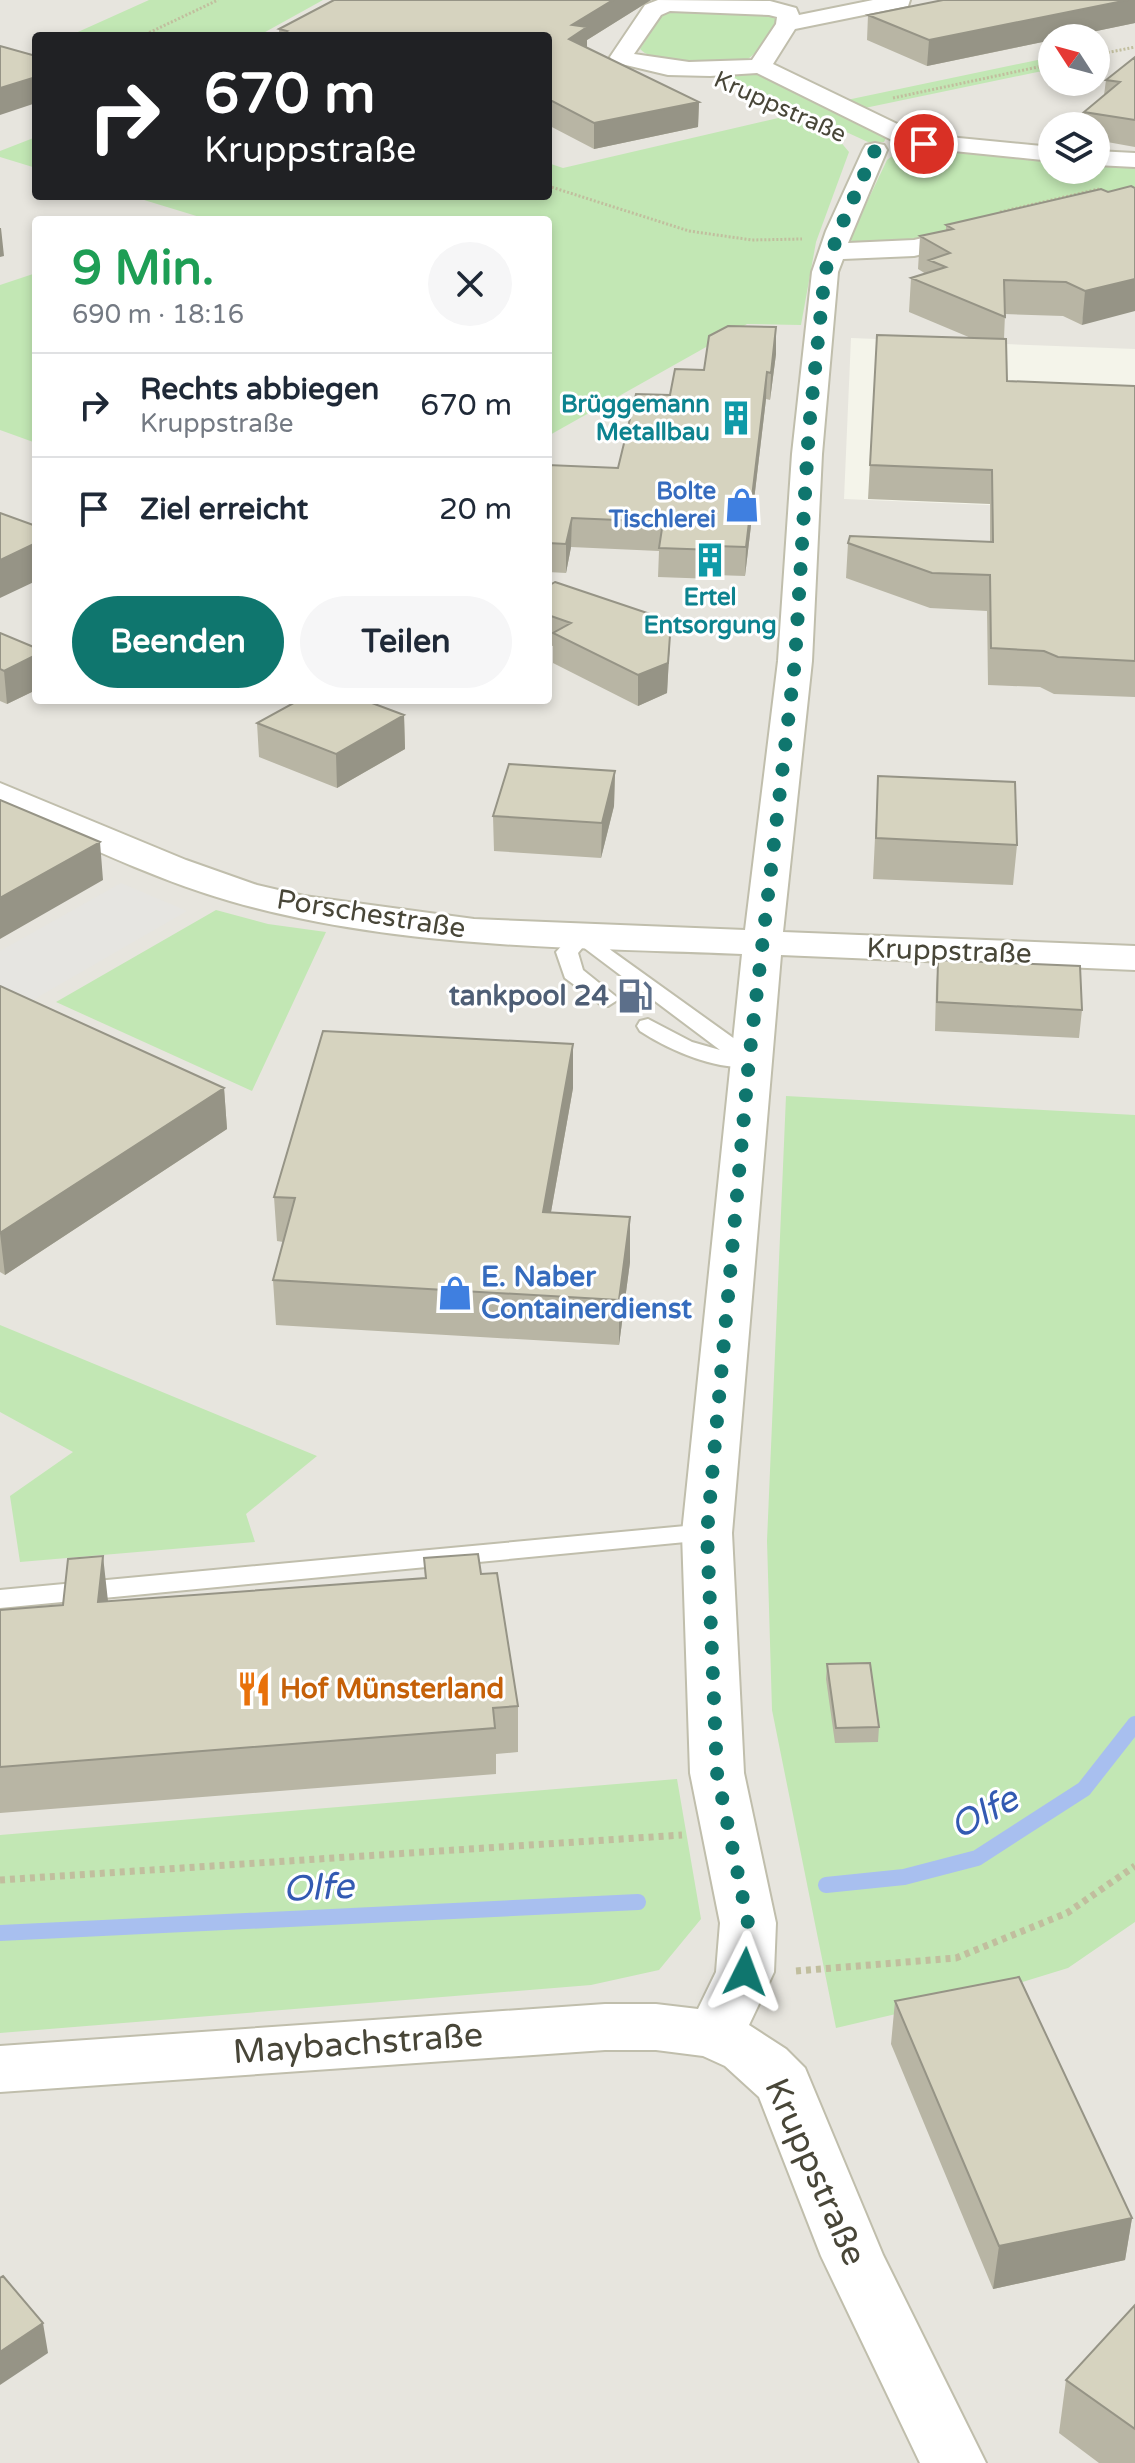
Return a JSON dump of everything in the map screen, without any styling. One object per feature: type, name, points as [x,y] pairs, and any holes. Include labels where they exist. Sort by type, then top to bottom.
[{"type":"street","name":"Kruppstraße","points":[[813,0],[770,8],[667,4],[653,10],[621,57],[634,62],[729,70],[760,66],[913,141]]},
{"type":"street","points":[[888,0],[920,0]]},
{"type":"street","points":[[770,8],[788,13],[787,24],[900,1]]},
{"type":"street","name":"Kruppstraße","points":[[760,66],[787,24]]},
{"type":"street","name":"Kruppstraße","points":[[683,67],[720,78],[748,91]]},
{"type":"street","name":"Kruppstraße","points":[[847,137],[875,150],[913,141]]},
{"type":"street","points":[[913,141],[1038,153]]},
{"type":"street","name":"Kruppstraße","points":[[875,150],[833,246],[825,272],[813,374],[795,661],[749,1060],[707,1533],[717,1773],[748,1923],[745,1972],[715,2035],[766,2063],[784,2085],[852,2256],[953,2463]]},
{"type":"street","points":[[1110,159],[1135,160]]},
{"type":"street","points":[[833,246],[914,248],[1003,227]]},
{"type":"street","name":"Porschestraße","points":[[0,794],[167,864],[277,902],[383,922],[474,931],[762,944]]},
{"type":"street","name":"Kruppstraße","points":[[762,944],[1135,958]]},
{"type":"street","name":"Maybachstraße","points":[[0,2069],[605,2027],[656,2026],[695,2029],[715,2035]]},
{"type":"lane","points":[[608,999],[573,973],[567,952],[582,935],[604,956],[749,1060]]},
{"type":"lane","points":[[648,1026],[672,1043],[705,1055],[749,1060]]},
{"type":"lane","points":[[0,1599],[707,1533]]},
{"type":"path","points":[[150,32],[218,0]]},
{"type":"path","points":[[1110,52],[1135,47]]},
{"type":"path","points":[[845,108],[1038,67]]},
{"type":"path","points":[[552,187],[689,231],[719,237],[833,246]]},
{"type":"path","points":[[0,1880],[731,1832]]},
{"type":"path","points":[[745,1972],[824,1970],[956,1958],[1067,1913],[1135,1866]]},
{"type":"shaded area","points":[[0,0],[1135,0],[1135,349],[851,338],[844,499],[1135,511],[1135,2463],[0,2463]]},
{"type":"shaded area","points":[[121,883],[187,911],[0,1019],[0,951]]},
{"type":"green space","points":[[149,0],[323,0],[265,32],[78,32]]},
{"type":"green space","points":[[671,11],[775,14],[778,19],[761,46],[748,59],[725,65],[692,65],[660,59],[640,49],[661,17]]},
{"type":"green space","points":[[1038,60],[1038,72],[860,109],[842,101]]},
{"type":"green space","points":[[753,71],[877,128],[886,138],[884,142],[868,142],[728,78],[733,73]]},
{"type":"green space","points":[[787,116],[839,140],[849,152],[816,242],[801,325],[747,324],[552,434],[552,216],[196,216],[144,200],[552,200],[552,164],[563,168]]},
{"type":"green space","points":[[32,139],[32,167],[0,157],[0,151]]},
{"type":"green space","points":[[911,149],[1038,156],[1038,184],[1110,184],[1110,162],[1135,163],[1135,191],[903,245],[863,244],[849,240],[887,160],[896,153]]},
{"type":"green space","points":[[32,274],[32,442],[0,430],[0,285]]},
{"type":"green space","points":[[216,910],[268,924],[326,932],[252,1091],[56,1002]]},
{"type":"green space","points":[[786,1096],[1135,1115],[1135,1922],[1068,1968],[990,1992],[836,2028],[772,1710],[767,1541]]},
{"type":"green space","points":[[0,1325],[317,1456],[246,1514],[255,1542],[20,1562],[10,1496],[73,1452],[0,1412]]},
{"type":"green space","points":[[677,1779],[701,1919],[659,1970],[591,1985],[0,2033],[0,1835]]},
{"type":"building","points":[[334,0],[613,0],[572,25],[587,27],[569,39],[699,102],[594,123],[552,101],[552,32],[285,32],[279,29]]},
{"type":"building","points":[[943,0],[1128,0],[929,40],[868,15]]},
{"type":"building","points":[[0,46],[32,55],[32,78],[0,88]]},
{"type":"building","points":[[1135,57],[1135,120],[1110,116],[1110,112],[1084,112],[1103,96],[1110,96],[1110,90],[1120,82],[1110,81],[1110,77]]},
{"type":"building","points":[[1131,186],[1135,188],[1135,279],[1085,291],[1066,282],[1004,280],[1005,317],[911,278],[946,267],[929,260],[950,253],[920,236],[953,229],[946,225],[1101,189],[1108,192]]},
{"type":"building","points":[[728,326],[776,327],[771,373],[767,372],[746,547],[716,546],[715,550],[659,548],[663,522],[572,518],[566,544],[552,543],[552,465],[618,468],[636,394],[670,395],[675,369],[704,370],[709,336]]},
{"type":"building","points":[[877,335],[1006,339],[1007,381],[1135,386],[1135,661],[1058,657],[1044,651],[991,648],[990,575],[932,573],[848,543],[850,536],[993,542],[992,470],[870,465]]},
{"type":"building","points":[[0,513],[32,525],[32,545],[0,560]]},
{"type":"building","points":[[555,582],[671,621],[668,663],[638,675],[553,633],[571,623],[552,616],[552,584]]},
{"type":"building","points":[[0,633],[32,646],[32,657],[4,671],[0,669]]},
{"type":"building","points":[[292,704],[375,704],[404,715],[336,754],[257,723]]},
{"type":"building","points":[[509,764],[615,771],[602,823],[493,816]]},
{"type":"building","points":[[878,776],[1015,782],[1017,845],[876,838]]},
{"type":"building","points":[[0,800],[100,842],[0,898]]},
{"type":"building","points":[[938,960],[1080,966],[1082,1010],[937,1002]]},
{"type":"building","points":[[0,986],[224,1088],[0,1233]]},
{"type":"building","points":[[323,1031],[573,1044],[543,1212],[630,1217],[619,1300],[273,1280],[295,1198],[274,1197]]},
{"type":"building","name":"Hof Münsterland","points":[[478,1554],[481,1574],[497,1573],[518,1706],[493,1708],[495,1728],[0,1767],[0,1610],[63,1605],[68,1559],[103,1556],[98,1602],[426,1578],[424,1558]]},
{"type":"building","points":[[870,1663],[879,1727],[836,1728],[827,1664]]},
{"type":"building","points":[[1019,1977],[1132,2218],[999,2246],[895,2001]]},
{"type":"building","points":[[3,2276],[43,2323],[0,2352],[0,2278]]},
{"type":"building","points":[[1135,2305],[1135,2429],[1066,2380]]},
{"type":"waterway","name":"Olfe","points":[[826,1885],[904,1877],[977,1858],[1084,1789],[1135,1724]]},
{"type":"waterway","name":"Olfe","points":[[0,1933],[638,1902]]},
{"type":"place","name":"Brüggemann Metallbau","points":[[736,418]]},
{"type":"place","name":"Bolte Tischlerei","points":[[742,505]]},
{"type":"place","name":"Ertel Entsorgung","points":[[710,560]]},
{"type":"place","name":"tankpool 24","points":[[635,996]]},
{"type":"place","name":"E. Naber Containerdienst","points":[[455,1293]]},
{"type":"place","name":"Hof Münsterland","points":[[254,1689]]},
{"type":"route","points":[[745,1972],[748,1923],[717,1773],[707,1533],[749,1060],[795,661],[813,374],[825,272],[839,231],[875,150],[913,141],[924,144]]}]
